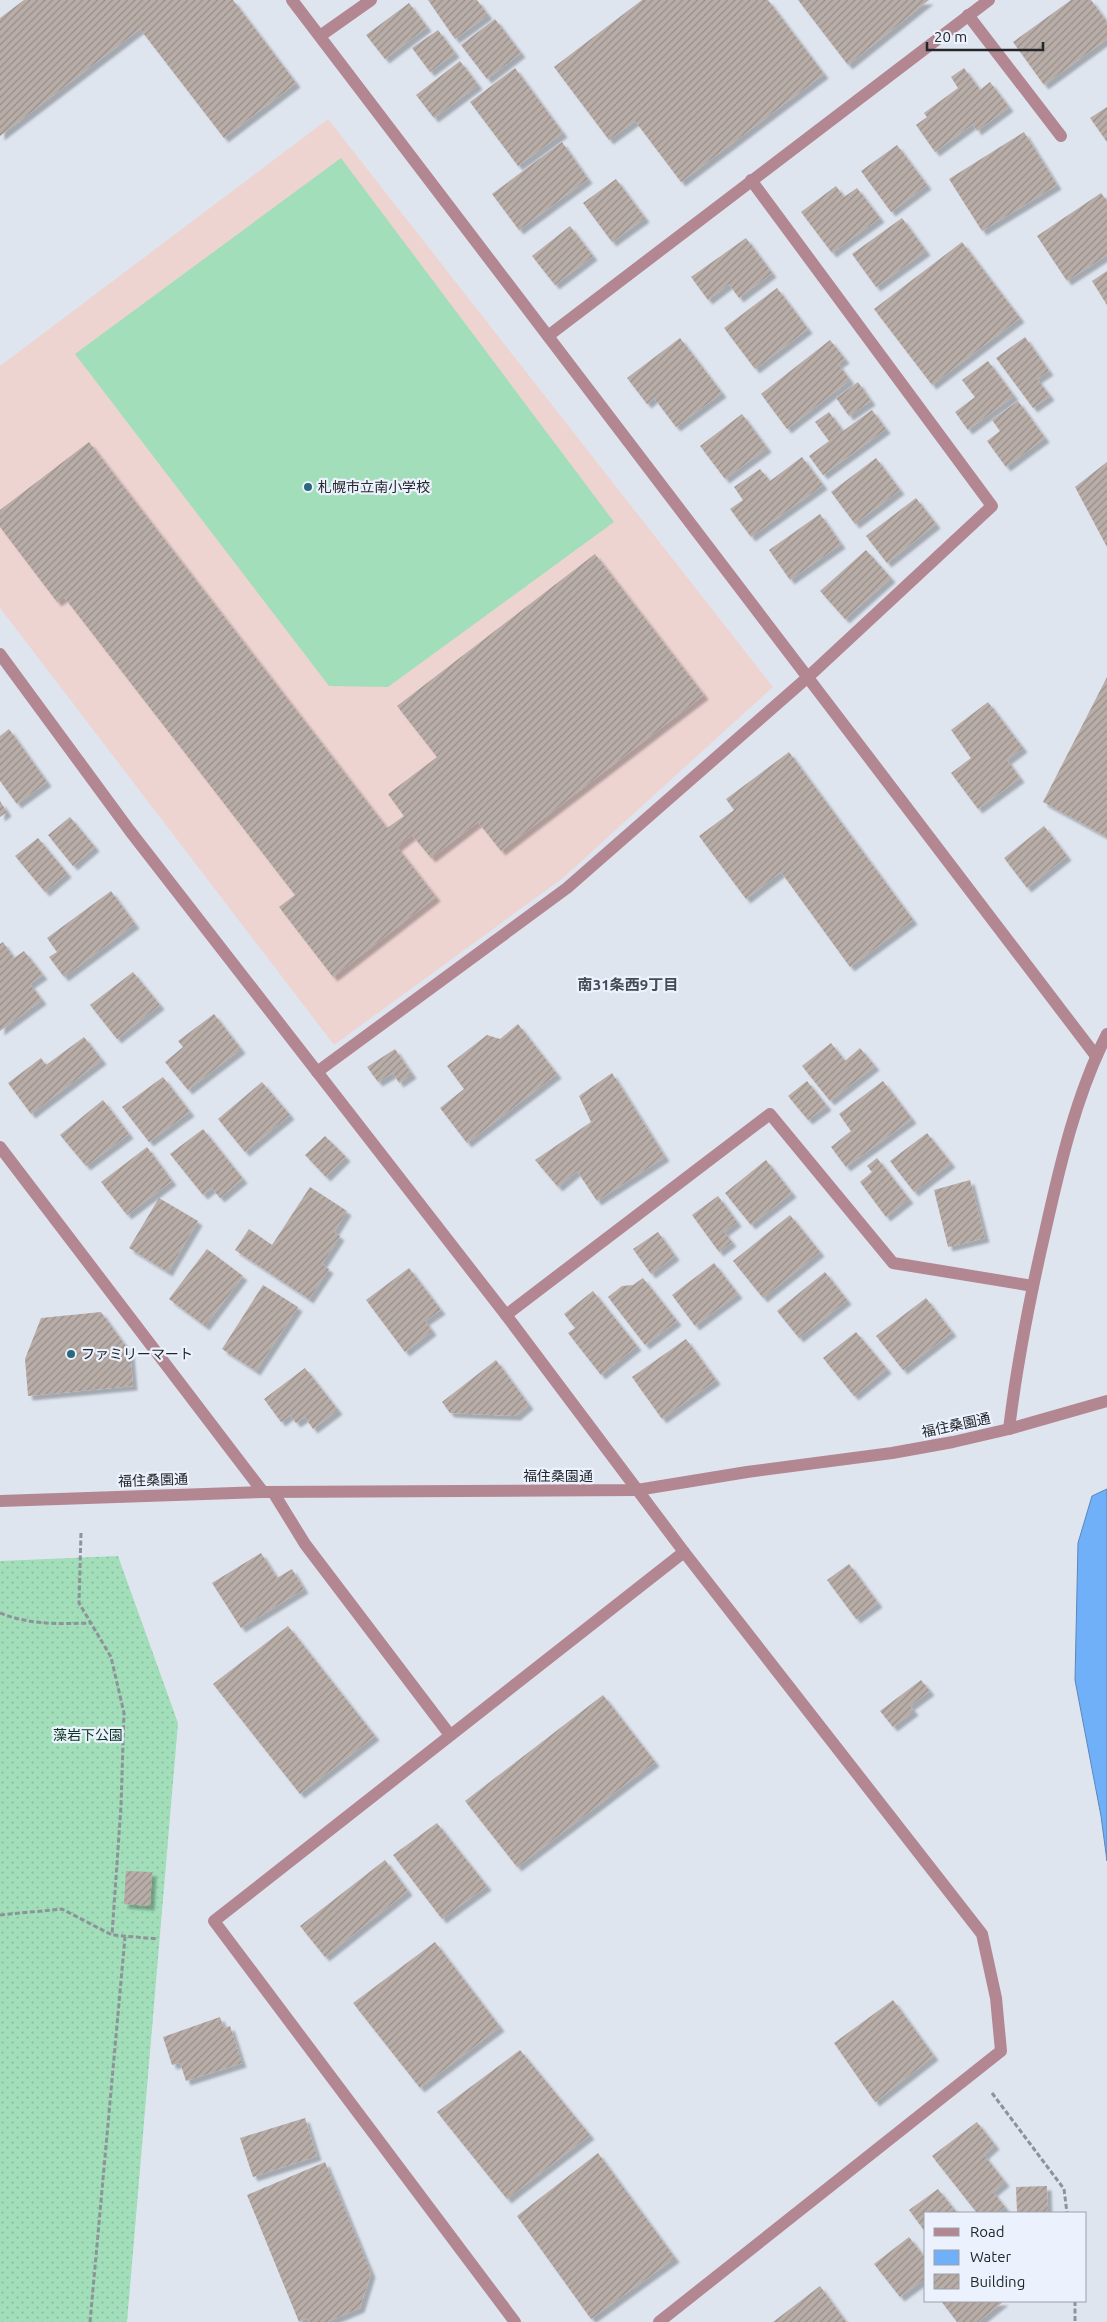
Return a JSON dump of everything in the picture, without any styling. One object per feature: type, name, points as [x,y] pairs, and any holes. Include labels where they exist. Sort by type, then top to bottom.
[{"type":"street","points":[[292,0],[1096,1056]]},
{"type":"street","points":[[320,36],[371,0]]},
{"type":"street","points":[[548,336],[989,0]]},
{"type":"street","points":[[968,15],[1061,136]]},
{"type":"street","points":[[317,1072],[567,888],[808,677],[992,506],[751,180]]},
{"type":"street","points":[[0,654],[130,831],[506,1314],[684,1552],[982,1934],[996,1998],[1001,2051],[659,2322]]},
{"type":"street","points":[[1009,1429],[1014,1382],[1060,1163],[1096,1056],[1107,1034]]},
{"type":"street","points":[[506,1314],[770,1114],[893,1263],[1033,1286]]},
{"type":"street","points":[[0,1148],[268,1492],[305,1544],[450,1735]]},
{"type":"street","name":"福住桑園通","points":[[0,1501],[268,1492],[637,1490],[746,1472],[892,1453],[1009,1429],[1107,1401]]},
{"type":"street","points":[[515,2322],[214,1921],[684,1552]]},
{"type":"path","points":[[81,1533],[79,1603],[111,1657],[124,1713],[121,1806],[112,1935]]},
{"type":"path","points":[[0,1613],[15,1619],[34,1623],[91,1623]]},
{"type":"path","points":[[0,1915],[62,1910],[112,1935],[158,1939]]},
{"type":"path","points":[[90,2322],[125,1937]]},
{"type":"path","points":[[992,2093],[1064,2188],[1067,2212]]},
{"type":"path","points":[[1075,2302],[1075,2322]]},
{"type":"shaded area","name":"札幌市立南小学校","points":[[328,119],[773,687],[563,878],[334,1045],[0,608],[0,366]]},
{"type":"green space","points":[[341,158],[614,522],[388,687],[329,686],[75,354]]},
{"type":"green space","name":"藻岩下公園","points":[[118,1556],[178,1723],[127,2322],[0,2322],[0,1561]]},
{"type":"water","points":[[1107,1489],[1107,1861],[1101,1816],[1075,1680],[1078,1543],[1092,1496]]},
{"type":"building","points":[[24,0],[233,0],[296,83],[224,138],[140,29],[0,136],[0,18]]},
{"type":"building","points":[[428,0],[477,0],[488,15],[455,39]]},
{"type":"building","points":[[642,0],[768,0],[824,74],[681,182],[635,121],[609,140],[554,67]]},
{"type":"building","points":[[798,0],[929,0],[848,65]]},
{"type":"building","points":[[1071,0],[1091,0],[1107,22],[1107,39],[1044,85],[1013,42]]},
{"type":"building","points":[[409,3],[427,27],[385,59],[366,35]]},
{"type":"building","points":[[495,19],[521,53],[487,79],[461,45]]},
{"type":"building","points":[[438,30],[455,53],[430,72],[412,48]]},
{"type":"building","points":[[460,61],[478,85],[434,118],[416,95]]},
{"type":"building","points":[[515,68],[563,133],[518,166],[470,102]]},
{"type":"building","points":[[964,68],[980,90],[990,82],[1009,107],[977,131],[973,124],[935,152],[916,125],[927,117],[924,113],[958,88],[951,77]]},
{"type":"building","points":[[1107,107],[1107,142],[1090,118]]},
{"type":"building","points":[[1024,132],[1057,185],[982,231],[949,179]]},
{"type":"building","points":[[562,142],[588,179],[519,230],[492,194]]},
{"type":"building","points":[[897,145],[927,185],[891,212],[861,171]]},
{"type":"building","points":[[616,179],[645,218],[612,242],[583,203]]},
{"type":"building","points":[[836,186],[844,197],[857,188],[880,218],[832,253],[801,212]]},
{"type":"building","points":[[1101,193],[1107,201],[1107,255],[1067,281],[1037,236]]},
{"type":"building","points":[[902,218],[926,251],[876,287],[852,254]]},
{"type":"building","points":[[570,226],[593,256],[555,285],[532,256]]},
{"type":"building","points":[[746,238],[772,273],[739,298],[729,284],[708,300],[691,277]]},
{"type":"building","points":[[962,242],[1020,318],[932,385],[874,309]]},
{"type":"building","points":[[1107,271],[1107,305],[1092,281]]},
{"type":"building","points":[[777,288],[808,329],[755,369],[724,328]]},
{"type":"building","points":[[1025,337],[1049,371],[1037,379],[1050,396],[1033,408],[996,358]]},
{"type":"building","points":[[680,338],[722,393],[676,427],[654,398],[647,404],[627,378]]},
{"type":"building","points":[[830,340],[845,359],[838,364],[850,380],[787,429],[761,394]]},
{"type":"building","points":[[988,361],[1014,396],[968,430],[955,412],[975,397],[962,380]]},
{"type":"building","points":[[858,382],[871,401],[849,416],[836,398]]},
{"type":"building","points":[[1018,401],[1045,438],[1006,467],[987,441],[1000,431],[992,420]]},
{"type":"building","points":[[872,410],[886,429],[823,475],[809,456],[829,441],[815,422],[829,412],[843,431]]},
{"type":"building","points":[[742,414],[767,448],[725,479],[700,446]]},
{"type":"building","points":[[89,442],[387,828],[404,816],[388,794],[437,757],[397,706],[595,554],[704,695],[501,851],[478,822],[431,858],[412,835],[397,847],[436,897],[333,977],[279,907],[295,895],[64,597],[57,602],[0,527],[0,510]]},
{"type":"building","points":[[802,457],[823,485],[751,537],[730,509],[743,500],[734,487],[760,469],[770,481]]},
{"type":"building","points":[[876,458],[900,490],[855,524],[831,492]]},
{"type":"building","points":[[1107,462],[1107,547],[1075,487]]},
{"type":"building","points":[[916,498],[936,524],[887,563],[866,536]]},
{"type":"building","points":[[820,514],[841,544],[790,580],[769,550]]},
{"type":"building","points":[[866,550],[891,578],[845,619],[820,591]]},
{"type":"building","points":[[1107,677],[1107,837],[1043,802]]},
{"type":"building","points":[[988,702],[1023,748],[1007,760],[1020,778],[978,809],[951,773],[971,758],[951,730]]},
{"type":"building","points":[[9,729],[47,782],[17,804],[0,781],[0,736]]},
{"type":"building","points":[[789,752],[913,920],[850,967],[781,872],[746,899],[699,836],[734,810],[726,799]]},
{"type":"building","points":[[0,801],[7,812],[0,817]]},
{"type":"building","points":[[70,817],[95,847],[73,866],[48,835]]},
{"type":"building","points":[[1044,826],[1067,856],[1027,888],[1004,858]]},
{"type":"building","points":[[38,838],[67,873],[45,892],[15,856]]},
{"type":"building","points":[[111,891],[135,924],[64,977],[49,957],[57,952],[47,938]]},
{"type":"building","points":[[3,942],[14,958],[24,951],[43,975],[30,984],[42,1000],[0,1031],[0,944]]},
{"type":"building","points":[[133,972],[160,1005],[117,1039],[90,1005]]},
{"type":"building","points":[[214,1014],[241,1049],[188,1090],[165,1062],[183,1047],[178,1041]]},
{"type":"building","points":[[518,1024],[557,1074],[467,1143],[440,1108],[464,1089],[447,1066],[487,1035],[500,1039]]},
{"type":"building","points":[[84,1037],[102,1060],[31,1114],[8,1083],[41,1058],[46,1065]]},
{"type":"building","points":[[831,1043],[845,1061],[860,1048],[875,1066],[830,1101],[802,1066]]},
{"type":"building","points":[[395,1049],[412,1074],[399,1083],[393,1073],[378,1082],[367,1067]]},
{"type":"building","points":[[612,1073],[665,1157],[597,1201],[577,1171],[558,1187],[535,1160],[591,1122],[579,1096]]},
{"type":"building","points":[[163,1077],[190,1112],[149,1142],[122,1107]]},
{"type":"building","points":[[807,1081],[827,1106],[808,1120],[788,1096]]},
{"type":"building","points":[[883,1081],[912,1119],[846,1167],[831,1147],[851,1131],[839,1114]]},
{"type":"building","points":[[262,1082],[290,1115],[245,1152],[218,1119]]},
{"type":"building","points":[[103,1100],[129,1134],[86,1166],[60,1135]]},
{"type":"building","points":[[203,1129],[243,1179],[220,1198],[212,1188],[203,1195],[170,1154]]},
{"type":"building","points":[[927,1133],[951,1163],[914,1192],[890,1161]]},
{"type":"building","points":[[325,1136],[346,1157],[326,1177],[305,1155]]},
{"type":"building","points":[[147,1147],[172,1181],[127,1215],[101,1182]]},
{"type":"building","points":[[877,1158],[909,1199],[886,1217],[860,1182],[872,1172],[867,1166]]},
{"type":"building","points":[[766,1160],[792,1193],[751,1225],[725,1193]]},
{"type":"building","points":[[970,1180],[985,1238],[948,1247],[934,1190]]},
{"type":"building","points":[[310,1187],[347,1211],[334,1232],[340,1236],[322,1264],[329,1269],[309,1299],[235,1250],[249,1229],[272,1245]]},
{"type":"building","points":[[718,1196],[737,1222],[724,1232],[732,1242],[719,1252],[692,1215]]},
{"type":"building","points":[[159,1198],[198,1221],[168,1272],[129,1248]]},
{"type":"building","points":[[790,1215],[820,1252],[763,1298],[733,1261]]},
{"type":"building","points":[[658,1232],[675,1256],[651,1274],[633,1249]]},
{"type":"building","points":[[207,1249],[243,1276],[205,1326],[169,1299]]},
{"type":"building","points":[[714,1263],[738,1294],[695,1326],[672,1295]]},
{"type":"building","points":[[409,1268],[441,1310],[425,1321],[432,1331],[405,1352],[366,1300]]},
{"type":"building","points":[[825,1272],[847,1300],[799,1338],[777,1311]]},
{"type":"building","points":[[643,1278],[677,1321],[645,1345],[608,1297],[622,1286],[633,1285]]},
{"type":"building","points":[[263,1285],[298,1307],[256,1371],[222,1349]]},
{"type":"building","points":[[593,1291],[637,1346],[601,1375],[568,1333],[575,1328],[564,1314]]},
{"type":"building","points":[[926,1298],[952,1332],[903,1370],[876,1336]]},
{"type":"building","points":[[101,1312],[130,1352],[133,1386],[28,1396],[25,1359],[41,1318]]},
{"type":"building","points":[[856,1332],[887,1369],[854,1396],[823,1358]]},
{"type":"building","points":[[686,1339],[716,1380],[662,1419],[632,1377]]},
{"type":"building","points":[[496,1360],[529,1405],[516,1416],[450,1413],[442,1402]]},
{"type":"building","points":[[305,1368],[338,1410],[313,1429],[305,1417],[296,1423],[290,1415],[281,1422],[264,1399]]},
{"type":"building","points":[[261,1553],[277,1578],[292,1569],[304,1589],[241,1628],[212,1583]]},
{"type":"building","points":[[849,1564],[878,1603],[856,1619],[827,1580]]},
{"type":"building","points":[[288,1626],[375,1736],[300,1794],[213,1684]]},
{"type":"building","points":[[921,1680],[930,1691],[910,1706],[914,1711],[893,1727],[880,1711]]},
{"type":"building","points":[[603,1695],[655,1762],[517,1867],[465,1801]]},
{"type":"building","points":[[437,1823],[487,1886],[442,1919],[393,1855]]},
{"type":"building","points":[[385,1860],[408,1891],[325,1957],[300,1926]]},
{"type":"building","points":[[126,1871],[152,1872],[150,1906],[124,1904]]},
{"type":"building","points":[[435,1942],[500,2027],[420,2088],[353,2003]]},
{"type":"building","points":[[893,2000],[934,2056],[875,2102],[834,2043]]},
{"type":"building","points":[[220,2017],[224,2028],[230,2026],[242,2063],[186,2081],[180,2063],[172,2065],[163,2037]]},
{"type":"building","points":[[520,2050],[590,2135],[507,2199],[437,2112]]},
{"type":"building","points":[[305,2118],[317,2156],[253,2177],[240,2138]]},
{"type":"building","points":[[977,2122],[995,2145],[984,2155],[1005,2182],[993,2192],[1005,2207],[998,2212],[976,2212],[932,2156]]},
{"type":"building","points":[[598,2153],[675,2258],[591,2319],[517,2216]]},
{"type":"building","points":[[325,2162],[371,2273],[360,2308],[327,2322],[309,2322],[307,2318],[299,2322],[247,2195]]},
{"type":"building","points":[[1047,2186],[1048,2212],[1017,2212],[1016,2187]]},
{"type":"building","points":[[938,2189],[956,2212],[924,2212],[924,2230],[909,2210]]},
{"type":"building","points":[[909,2237],[924,2256],[924,2279],[900,2297],[874,2264]]},
{"type":"building","points":[[820,2286],[846,2322],[773,2322]]},
{"type":"building","points":[[942,2302],[1003,2302],[978,2322],[957,2322]]},
{"type":"place","name":"札幌市立南小学校","points":[[308,487]]},
{"type":"place","name":"ファミリーマート","points":[[71,1354]]},
{"type":"district","name":"南31条西9丁目","points":[[628,984]]}]
